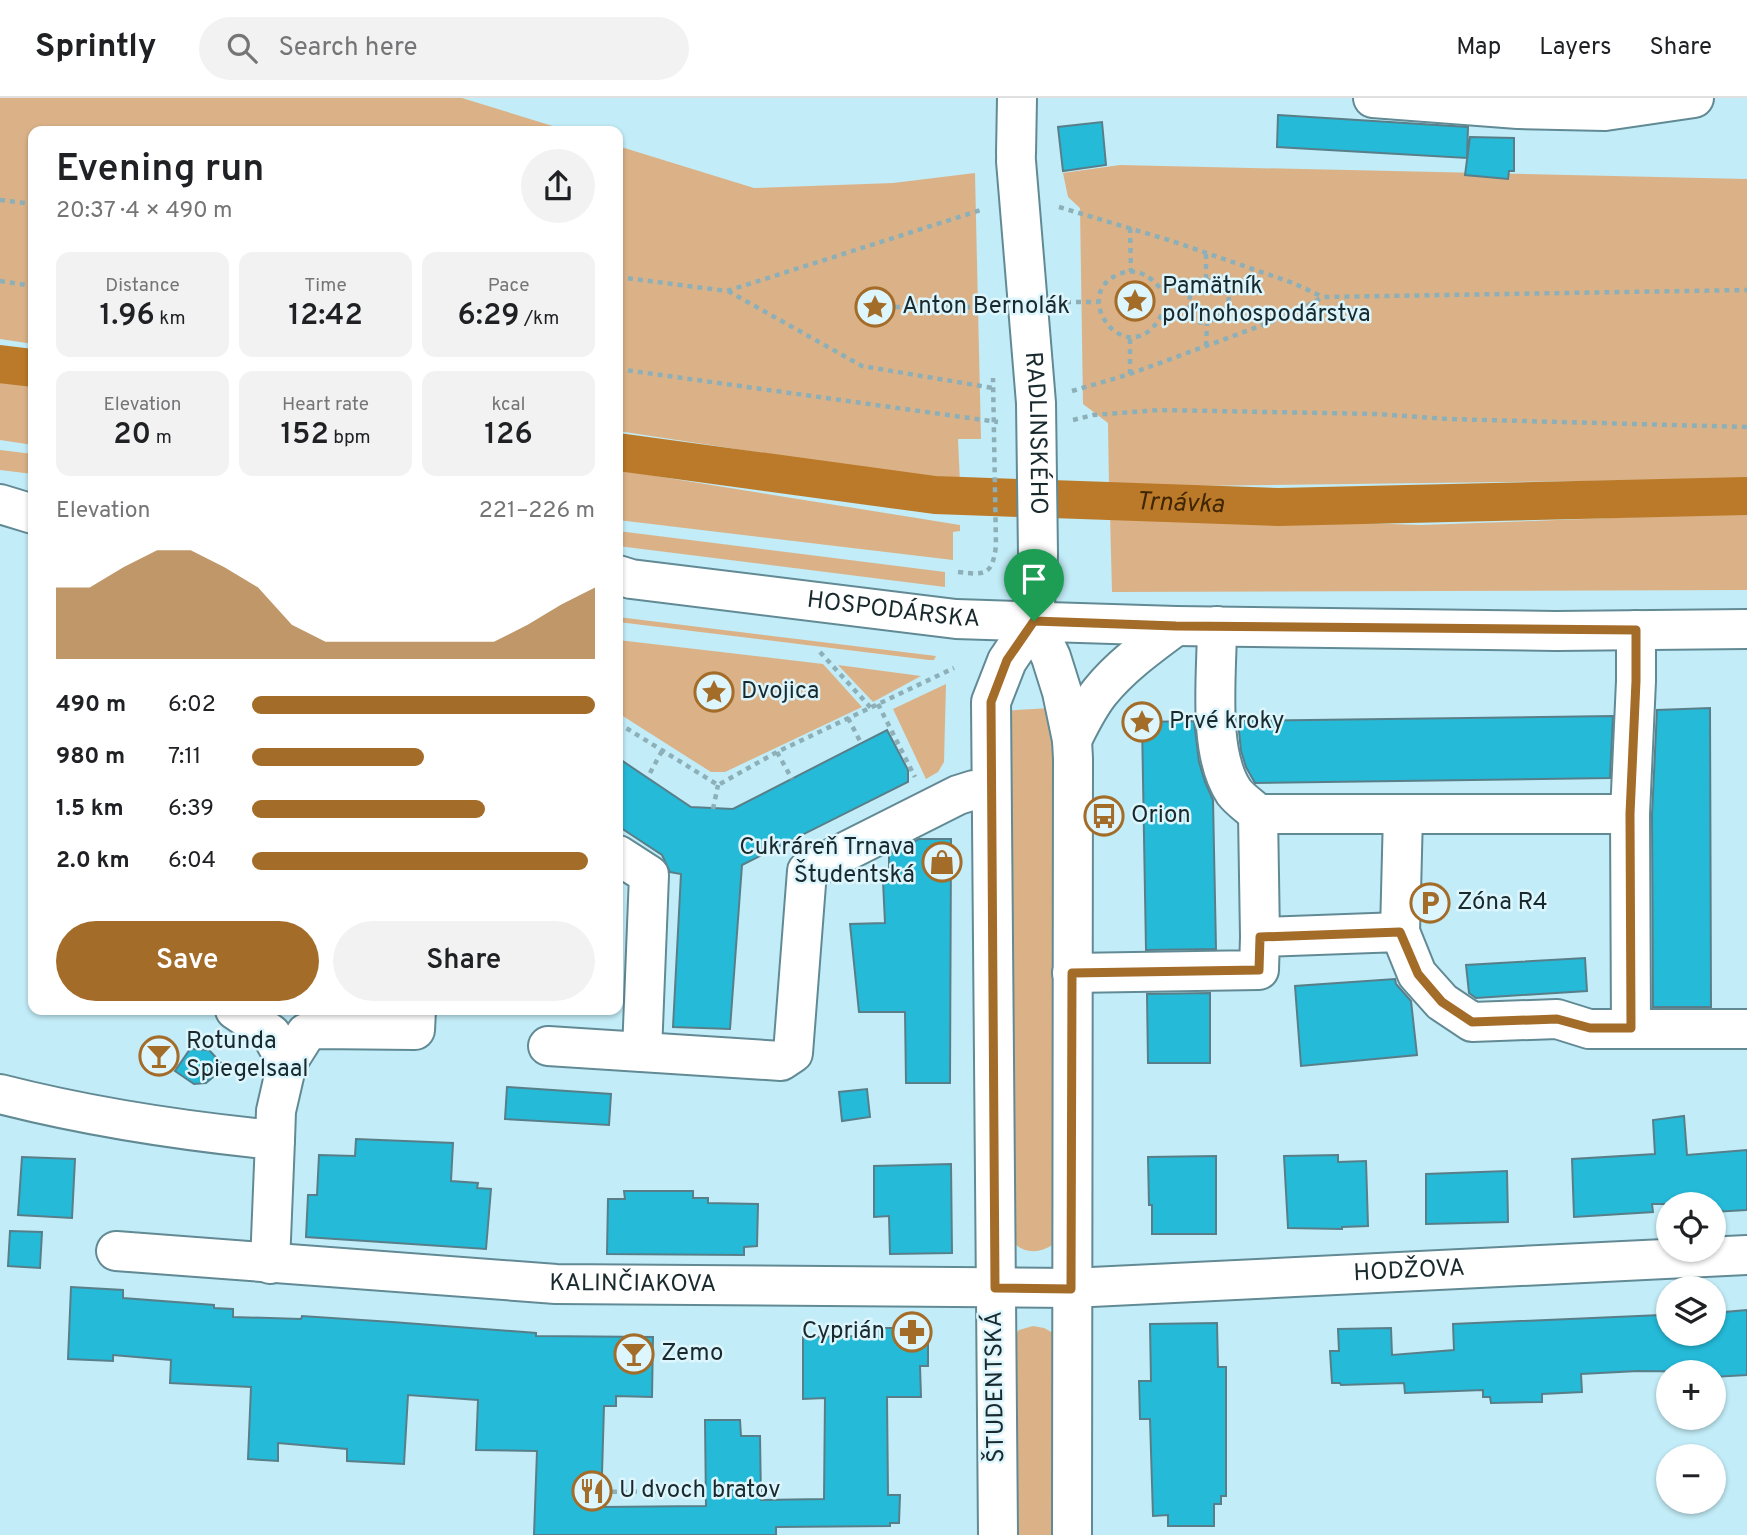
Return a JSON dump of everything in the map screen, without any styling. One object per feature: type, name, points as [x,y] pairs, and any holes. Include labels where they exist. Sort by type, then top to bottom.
[{"type":"street","name":"RADLINSKÉHO","points":[[1017,98],[1016,158],[1032,347],[1037,460],[1038,546],[1034,621]]},
{"type":"street","points":[[1373,98],[1518,109],[1605,111],[1695,98]]},
{"type":"street","points":[[0,503],[28,500]]},
{"type":"street","points":[[0,503],[28,512]]},
{"type":"street","name":"HOSPODÁRSKA","points":[[623,578],[956,619],[1176,626],[1747,629]]},
{"type":"street","points":[[1034,621],[1053,665],[1072,740],[1072,1535]]},
{"type":"street","name":"ŠTUDENTSKÁ","points":[[998,1535],[991,702],[1007,660],[1034,621]]},
{"type":"street","points":[[1072,740],[1086,711],[1101,691],[1136,656],[1176,626]]},
{"type":"street","points":[[1217,626],[1216,727],[1219,754],[1234,792],[1258,814],[1630,814]]},
{"type":"street","points":[[1631,1028],[1630,814],[1636,630]]},
{"type":"street","points":[[548,1046],[781,1061],[793,1053],[807,871],[931,809],[974,790],[990,790]]},
{"type":"street","points":[[1072,973],[1259,970],[1258,814]]},
{"type":"street","points":[[1403,814],[1400,932],[1418,974],[1442,1002],[1472,1022],[1557,1019],[1590,1028],[1747,1029]]},
{"type":"street","points":[[623,858],[649,876],[642,1052]]},
{"type":"street","points":[[1260,937],[1400,932]]},
{"type":"street","points":[[242,1015],[271,1034],[287,1063]]},
{"type":"street","points":[[270,1264],[276,1111],[287,1063],[306,1033],[317,1029],[415,1030],[416,1015]]},
{"type":"street","points":[[0,1094],[123,1120],[275,1140]]},
{"type":"street","name":"KALINČIAKOVA","points":[[116,1251],[556,1284],[995,1288]]},
{"type":"street","name":"HODŽOVA","points":[[995,1288],[1071,1289],[1747,1255]]},
{"type":"path","points":[[0,200],[28,203]]},
{"type":"path","points":[[1059,207],[1206,253],[1293,283],[1323,298]]},
{"type":"path","points":[[727,291],[988,208]]},
{"type":"path","points":[[1130,229],[1131,272]]},
{"type":"path","points":[[1206,253],[1206,279]]},
{"type":"path","points":[[1191,288],[1160,288],[1148,276],[1131,272],[1116,275],[1107,282],[1099,302],[1104,322],[1120,335],[1130,337],[1150,331],[1162,314],[1191,313]]},
{"type":"path","points":[[623,278],[727,291],[862,366],[993,388]]},
{"type":"path","points":[[1206,279],[1228,293],[1228,306],[1213,321],[1206,324],[1197,322],[1191,313],[1191,288],[1196,282],[1206,279]]},
{"type":"path","points":[[0,281],[28,285]]},
{"type":"path","points":[[1072,391],[1130,374],[1290,315],[1323,298],[1747,290]]},
{"type":"path","points":[[1065,302],[1099,302]]},
{"type":"path","points":[[875,307],[991,307]]},
{"type":"path","points":[[1206,324],[1206,346]]},
{"type":"path","points":[[1130,337],[1130,374]]},
{"type":"path","points":[[623,370],[994,422]]},
{"type":"path","points":[[958,572],[983,574],[989,570],[994,560],[993,404]]},
{"type":"path","points":[[1070,421],[1093,415],[1160,410],[1377,414],[1448,419],[1747,427]]},
{"type":"path","points":[[820,652],[871,708]]},
{"type":"path","points":[[713,809],[718,785],[777,752],[954,668]]},
{"type":"path","points":[[878,704],[931,809]]},
{"type":"path","points":[[848,718],[861,743]]},
{"type":"path","points":[[623,726],[718,785]]},
{"type":"path","points":[[650,773],[662,751]]},
{"type":"path","points":[[777,752],[792,779]]},
{"type":"path","points":[[602,1492],[671,1491]]},
{"type":"shaded area","points":[[0,98],[462,98],[553,126],[28,126],[28,343],[0,339]]},
{"type":"shaded area","points":[[623,148],[754,188],[893,183],[975,173],[981,439],[958,439],[960,483],[623,432]]},
{"type":"shaded area","points":[[1120,165],[1747,179],[1747,479],[1109,487],[1108,423],[1083,404],[1080,208],[1068,197],[1063,173]]},
{"type":"shaded area","points":[[0,377],[28,381],[28,444],[0,440]]},
{"type":"shaded area","points":[[0,450],[28,453],[28,473],[0,470]]},
{"type":"shaded area","points":[[623,471],[960,525],[960,531],[953,532],[953,560],[623,521]]},
{"type":"shaded area","points":[[1747,513],[1747,590],[1112,592],[1110,515],[1422,525]]},
{"type":"shaded area","points":[[623,532],[945,572],[945,587],[623,547]]},
{"type":"shaded area","points":[[623,618],[936,656],[934,660],[623,623]]},
{"type":"shaded area","points":[[623,641],[823,664],[862,707],[725,772],[711,772],[623,716]]},
{"type":"shaded area","points":[[838,665],[921,676],[873,702]]},
{"type":"shaded area","points":[[946,684],[944,762],[938,772],[926,779],[893,709]]},
{"type":"shaded area","points":[[1051,708],[1054,754],[1054,1244],[1043,1250],[1032,1251],[1021,1248],[1012,1241],[1000,711]]},
{"type":"shaded area","points":[[1033,1326],[1055,1334],[1061,1535],[1012,1535],[1010,1341],[1019,1330]]},
{"type":"building","points":[[1278,115],[1468,127],[1467,158],[1277,147]]},
{"type":"building","points":[[1102,122],[1106,165],[1063,171],[1058,127]]},
{"type":"building","points":[[1470,137],[1514,138],[1514,171],[1509,171],[1508,179],[1465,175]]},
{"type":"building","points":[[1710,708],[1711,1007],[1653,1007],[1652,814],[1657,710]]},
{"type":"building","points":[[1613,716],[1610,778],[1255,783],[1241,751],[1238,721]]},
{"type":"building","points":[[1194,721],[1199,762],[1213,800],[1216,949],[1146,950],[1142,722]]},
{"type":"building","points":[[887,730],[908,770],[908,782],[742,865],[730,1029],[673,1027],[681,874],[670,872],[662,855],[623,829],[623,761],[691,807],[733,809]]},
{"type":"building","points":[[919,839],[951,839],[950,1083],[906,1083],[905,1012],[859,1012],[850,924],[885,923],[883,881],[889,881],[889,854]]},
{"type":"building","points":[[1585,958],[1587,991],[1476,998],[1469,993],[1466,965]]},
{"type":"building","points":[[1395,979],[1396,984],[1411,1001],[1417,1055],[1301,1066],[1295,986]]},
{"type":"building","points":[[1210,993],[1210,1063],[1148,1063],[1147,994]]},
{"type":"building","points":[[190,1049],[209,1050],[225,1067],[206,1083],[194,1084],[175,1071]]},
{"type":"building","points":[[507,1087],[611,1094],[609,1125],[505,1119]]},
{"type":"building","points":[[867,1089],[870,1117],[842,1121],[839,1092]]},
{"type":"building","points":[[1684,1116],[1687,1155],[1747,1150],[1747,1210],[1726,1211],[1726,1192],[1656,1192],[1656,1204],[1652,1204],[1653,1212],[1574,1217],[1572,1159],[1655,1154],[1653,1120]]},
{"type":"building","points":[[356,1139],[453,1143],[451,1181],[478,1183],[477,1188],[491,1189],[486,1249],[306,1237],[308,1195],[317,1195],[319,1155],[355,1156]]},
{"type":"building","points":[[1338,1155],[1338,1162],[1366,1161],[1368,1226],[1342,1229],[1288,1228],[1284,1156]]},
{"type":"building","points":[[1216,1156],[1216,1234],[1152,1234],[1148,1157]]},
{"type":"building","points":[[22,1157],[75,1159],[72,1218],[18,1215]]},
{"type":"building","points":[[951,1164],[952,1253],[890,1254],[889,1216],[874,1217],[874,1166]]},
{"type":"building","points":[[1507,1171],[1508,1222],[1426,1224],[1426,1174]]},
{"type":"building","points":[[624,1191],[693,1191],[693,1198],[708,1198],[708,1203],[758,1204],[757,1246],[744,1247],[744,1255],[607,1254],[608,1199],[625,1199]]},
{"type":"building","points":[[10,1231],[42,1232],[40,1268],[8,1266]]},
{"type":"building","points":[[71,1287],[123,1290],[123,1298],[214,1305],[214,1308],[233,1309],[233,1317],[301,1319],[302,1316],[536,1333],[536,1336],[653,1337],[652,1397],[616,1396],[616,1406],[604,1406],[601,1507],[706,1506],[705,1420],[740,1420],[741,1436],[760,1436],[761,1500],[824,1499],[825,1398],[803,1399],[803,1337],[858,1336],[858,1328],[928,1328],[928,1366],[920,1366],[921,1397],[887,1397],[888,1495],[900,1495],[899,1523],[890,1523],[890,1526],[776,1527],[776,1535],[534,1535],[537,1451],[476,1450],[478,1400],[408,1395],[404,1464],[347,1461],[347,1449],[278,1443],[278,1461],[248,1459],[251,1387],[170,1383],[171,1360],[113,1355],[113,1361],[68,1359]]},
{"type":"building","points":[[1747,1310],[1747,1375],[1726,1376],[1726,1360],[1656,1360],[1656,1371],[1581,1374],[1582,1392],[1542,1394],[1542,1402],[1491,1403],[1490,1397],[1483,1397],[1483,1390],[1405,1393],[1404,1383],[1332,1383],[1330,1351],[1339,1351],[1338,1329],[1391,1328],[1392,1355],[1454,1350],[1453,1324],[1656,1315],[1656,1346],[1726,1346],[1726,1312]]},
{"type":"building","points":[[1217,1323],[1218,1367],[1226,1367],[1226,1496],[1221,1496],[1221,1504],[1214,1504],[1214,1526],[1168,1526],[1168,1515],[1153,1516],[1150,1419],[1140,1419],[1139,1381],[1151,1381],[1150,1324]]},
{"type":"waterway","name":"Trnávka","points":[[0,364],[28,367]]},
{"type":"waterway","name":"Trnávka","points":[[623,453],[935,495],[1278,507],[1747,496]]},
{"type":"place","name":"Pamätník poľnohospodárstva","points":[[1135,301]]},
{"type":"place","name":"Anton Bernolák","points":[[875,307]]},
{"type":"place","name":"Dvojica","points":[[714,692]]},
{"type":"place","name":"Prvé kroky","points":[[1142,722]]},
{"type":"place","name":"Orion","points":[[1104,816]]},
{"type":"place","name":"Cukráreň Trnava Študentská","points":[[942,862]]},
{"type":"place","name":"Zóna R4","points":[[1430,903]]},
{"type":"place","name":"Rotunda Spiegelsaal","points":[[159,1056]]},
{"type":"place","name":"Cyprián","points":[[912,1332]]},
{"type":"place","name":"Zemo","points":[[634,1354]]},
{"type":"place","name":"U dvoch bratov","points":[[592,1491]]},
{"type":"route","points":[[1034,621],[1176,626],[1636,630],[1630,814],[1631,1028],[1590,1028],[1557,1019],[1472,1022],[1442,1002],[1418,974],[1400,932],[1260,937],[1259,970],[1072,973],[1071,1289],[995,1288],[991,702],[1007,660],[1034,621]]}]
